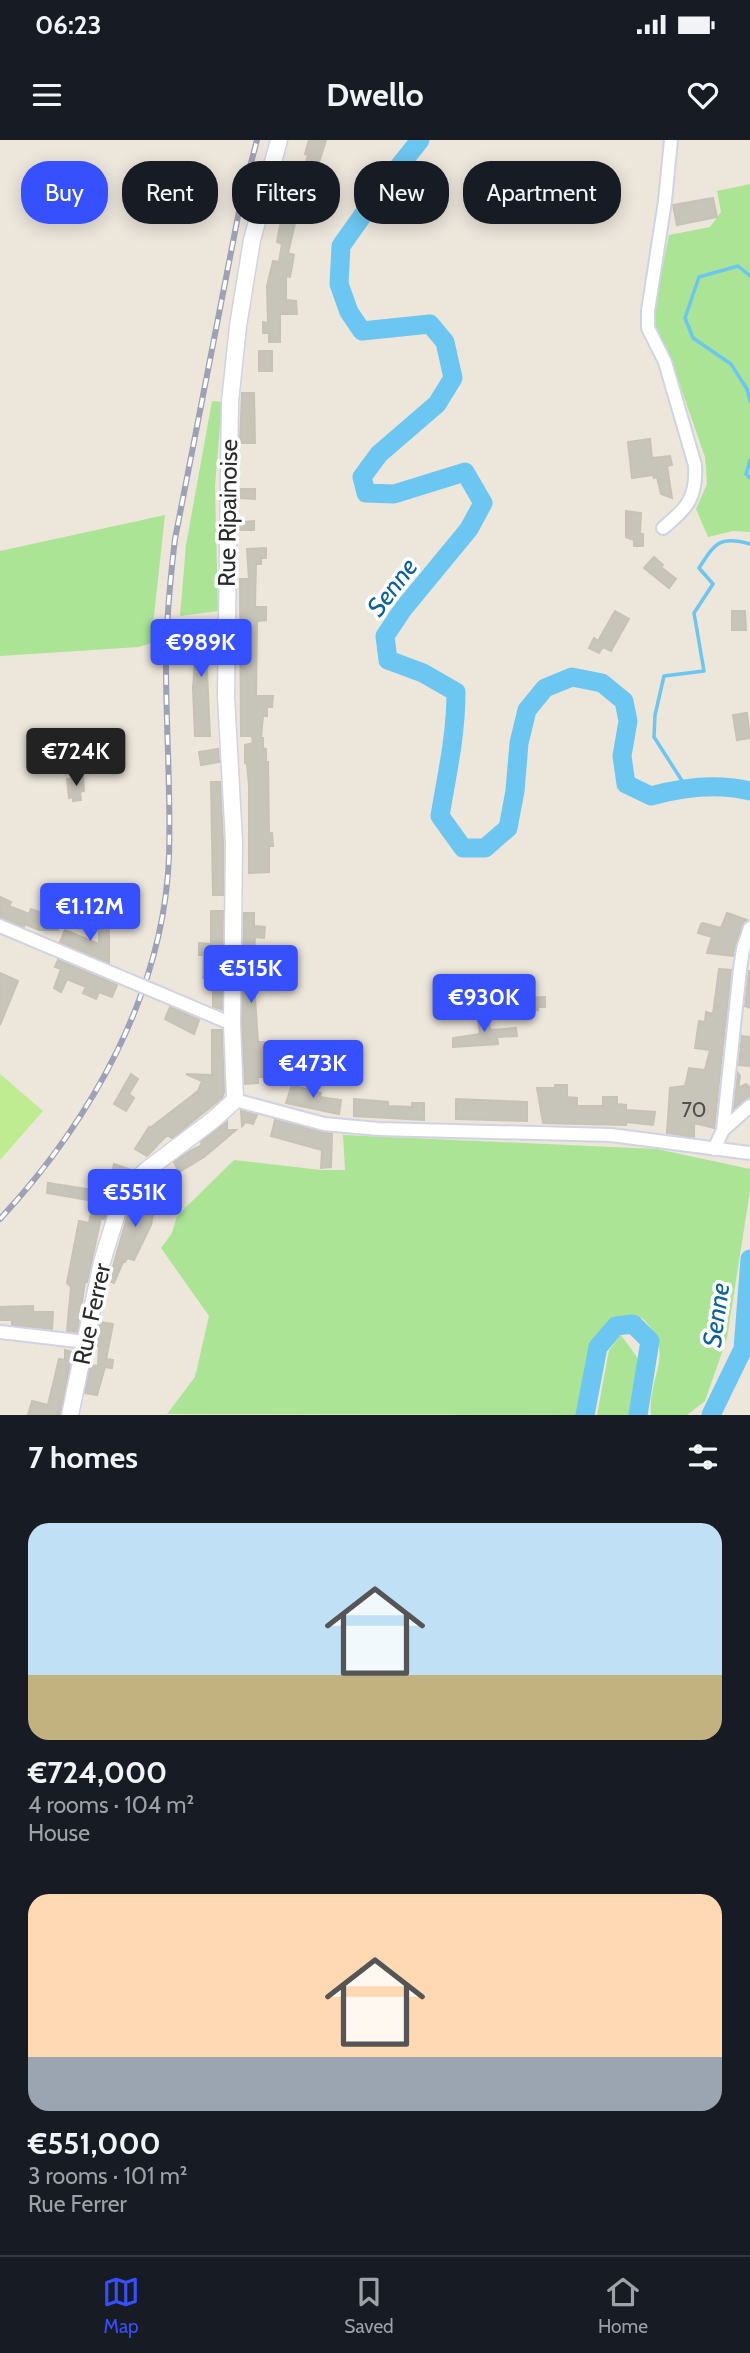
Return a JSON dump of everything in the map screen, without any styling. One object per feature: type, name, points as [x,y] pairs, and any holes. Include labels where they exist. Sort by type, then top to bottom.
[{"type":"street","name":"Rue Ripainoise","points":[[235,1100],[232,1024],[234,842],[226,696],[230,402],[237,326],[252,240],[279,140]]},
{"type":"street","points":[[663,528],[686,508],[696,481],[695,465],[665,362],[648,328],[671,140]]},
{"type":"street","points":[[0,926],[232,1024]]},
{"type":"street","points":[[714,1149],[723,1130],[740,969],[750,928]]},
{"type":"street","points":[[235,1100],[324,1124],[378,1129],[611,1135],[750,1153]]},
{"type":"street","name":"Rue Ferrer","points":[[70,1415],[102,1262],[118,1210],[128,1188],[235,1100]]},
{"type":"street","points":[[723,1130],[750,1106]]},
{"type":"street","points":[[0,1332],[86,1342]]},
{"type":"green space","points":[[750,184],[750,532],[733,531],[708,537],[696,509],[707,484],[705,457],[668,351],[654,326],[656,300],[669,235],[710,227],[721,212],[717,191]]},
{"type":"green space","points":[[212,401],[222,402],[215,486],[218,611],[180,616],[186,545]]},
{"type":"green space","points":[[165,515],[151,643],[139,647],[0,656],[0,551]]},
{"type":"green space","points":[[0,1074],[43,1111],[0,1160]]},
{"type":"green space","points":[[343,1135],[657,1149],[750,1169],[750,1191],[727,1338],[705,1401],[687,1415],[651,1415],[660,1354],[658,1342],[642,1318],[627,1318],[599,1331],[582,1415],[167,1414],[195,1377],[209,1316],[161,1248],[172,1233],[177,1216],[234,1160],[321,1170],[345,1170]]},
{"type":"green space","points":[[621,1335],[642,1364],[634,1415],[597,1415],[609,1350]]},
{"type":"building","points":[[309,140],[326,140],[319,161],[306,161],[308,155],[305,154]]},
{"type":"building","points":[[713,198],[717,217],[677,225],[673,205]]},
{"type":"building","points":[[295,224],[288,253],[294,255],[290,277],[286,276],[286,300],[296,301],[297,314],[280,314],[280,342],[269,342],[269,333],[263,333],[263,322],[268,323],[267,286],[273,261],[279,262],[282,244],[277,242],[280,226]]},
{"type":"building","points":[[259,351],[272,351],[272,371],[259,371]]},
{"type":"building","points":[[242,393],[254,393],[255,443],[240,443]]},
{"type":"building","points":[[650,439],[652,458],[670,456],[672,465],[667,466],[672,498],[661,494],[657,477],[654,478],[653,475],[632,478],[628,442]]},
{"type":"building","points":[[240,489],[255,489],[255,499],[240,498]]},
{"type":"building","points":[[626,511],[641,513],[640,534],[643,534],[643,546],[634,546],[634,540],[626,537]]},
{"type":"building","points":[[254,521],[254,530],[240,530],[240,522]]},
{"type":"building","points":[[266,548],[266,558],[261,558],[261,564],[256,564],[255,607],[266,607],[266,620],[257,621],[256,696],[273,696],[272,707],[267,707],[267,716],[263,716],[261,738],[268,762],[269,833],[272,833],[273,846],[269,846],[269,872],[249,873],[249,785],[245,745],[253,743],[252,736],[241,736],[240,579],[249,579],[247,549]]},
{"type":"building","points":[[654,557],[663,565],[661,567],[676,579],[669,588],[644,568]]},
{"type":"building","points":[[615,611],[629,619],[611,651],[603,647],[599,653],[589,648],[594,638],[598,641]]},
{"type":"building","points":[[732,611],[745,611],[746,630],[732,630]]},
{"type":"building","points":[[192,622],[207,622],[210,736],[195,736],[193,689],[196,645],[192,645]]},
{"type":"building","points":[[747,713],[750,738],[737,740],[733,715]]},
{"type":"building","points":[[218,749],[219,762],[201,765],[199,752]]},
{"type":"building","points":[[83,777],[84,791],[80,792],[81,800],[73,801],[73,797],[69,798],[67,779]]},
{"type":"building","points":[[211,782],[220,782],[223,895],[213,895]]},
{"type":"building","points":[[0,897],[11,902],[9,906],[29,914],[31,909],[58,916],[58,930],[39,930],[25,924],[24,927],[0,917]]},
{"type":"building","points":[[211,911],[223,911],[222,1009],[213,1007],[213,978],[203,978],[204,955],[199,955],[199,943],[211,944]]},
{"type":"building","points":[[244,913],[254,913],[254,926],[265,927],[264,938],[255,937],[253,968],[258,1042],[264,1042],[263,1077],[258,1077],[258,1083],[245,1084],[242,1024]]},
{"type":"building","points":[[727,913],[747,920],[742,925],[733,956],[707,953],[712,937],[698,933],[701,924],[721,928]]},
{"type":"building","points":[[99,924],[109,925],[109,963],[60,942],[65,930],[99,944]]},
{"type":"building","points":[[58,960],[117,985],[112,997],[99,992],[96,999],[83,993],[86,987],[67,979],[61,992],[54,988],[61,969],[55,967]]},
{"type":"building","points":[[719,969],[731,970],[714,1128],[694,1123],[694,1137],[667,1133],[670,1088],[685,1086],[689,1068],[705,1070],[710,1050],[695,1048],[699,1021],[705,1022],[706,1012],[713,1014]]},
{"type":"building","points":[[750,971],[750,1008],[745,1006]]},
{"type":"building","points":[[0,973],[18,981],[0,1025]]},
{"type":"building","points":[[493,993],[494,1001],[482,1003],[481,994]]},
{"type":"building","points":[[545,997],[545,1007],[522,1011],[522,998]]},
{"type":"building","points":[[170,1007],[199,1020],[194,1034],[165,1019]]},
{"type":"building","points":[[488,1012],[490,1030],[516,1028],[517,1036],[497,1037],[498,1044],[453,1047],[453,1038],[480,1034],[477,1013]]},
{"type":"building","points":[[212,1030],[222,1030],[222,1098],[172,1138],[167,1135],[147,1156],[135,1149],[149,1127],[198,1091],[202,1081],[186,1074],[212,1075]]},
{"type":"building","points":[[742,1036],[749,1037],[750,1066],[739,1065]]},
{"type":"building","points":[[738,1073],[738,1088],[746,1084],[750,1088],[750,1096],[734,1108]]},
{"type":"building","points":[[131,1074],[138,1079],[129,1094],[134,1098],[126,1111],[114,1104]]},
{"type":"building","points":[[292,1085],[321,1093],[320,1097],[341,1100],[339,1114],[286,1103]]},
{"type":"building","points":[[555,1085],[567,1085],[567,1097],[577,1098],[577,1106],[603,1106],[603,1097],[617,1097],[617,1104],[626,1105],[626,1110],[655,1112],[653,1125],[626,1122],[626,1125],[543,1123],[537,1088],[555,1088]]},
{"type":"building","points":[[354,1099],[388,1102],[388,1106],[412,1107],[412,1103],[424,1103],[424,1120],[354,1116]]},
{"type":"building","points":[[456,1099],[527,1102],[527,1121],[456,1119]]},
{"type":"building","points":[[241,1111],[257,1115],[253,1124],[246,1122],[242,1126]]},
{"type":"building","points":[[275,1120],[332,1134],[331,1167],[321,1168],[322,1150],[271,1136]]},
{"type":"building","points":[[227,1122],[227,1130],[236,1130],[204,1157],[179,1172],[174,1162],[202,1145],[201,1142]]},
{"type":"building","points":[[114,1164],[131,1170],[119,1182],[104,1219],[101,1218],[85,1282],[77,1332],[67,1331],[71,1287],[67,1283],[79,1221],[89,1223],[94,1201],[47,1193],[48,1183],[99,1191],[104,1176],[111,1178]]},
{"type":"building","points":[[145,1186],[160,1195],[150,1209],[154,1211],[151,1225],[134,1260],[127,1258],[123,1262],[114,1283],[109,1281],[128,1214],[137,1193]]},
{"type":"building","points":[[33,1306],[33,1312],[53,1312],[52,1329],[12,1325],[12,1320],[0,1320],[0,1307]]},
{"type":"building","points":[[100,1322],[113,1324],[106,1359],[113,1360],[112,1368],[105,1367],[97,1395],[85,1393],[91,1365],[98,1366],[99,1346],[95,1346]]},
{"type":"building","points":[[65,1350],[72,1352],[60,1415],[28,1415],[32,1401],[48,1405],[59,1359],[65,1360]]},
{"type":"waterway","name":"Senne","points":[[420,140],[341,246],[339,284],[349,312],[362,331],[430,324],[445,342],[453,378],[437,404],[379,454],[362,477],[366,493],[394,494],[465,472],[483,503],[469,529],[403,609],[385,636],[388,660],[423,673],[456,692],[453,739],[440,816],[463,848],[485,848],[508,828],[515,791],[519,743],[527,710],[545,688],[572,677],[602,683],[624,701],[628,721],[622,756],[626,784],[651,796],[700,787],[750,791]]},
{"type":"waterway","points":[[750,276],[738,266],[699,277],[685,318],[693,338],[731,364],[747,389],[750,401]]},
{"type":"waterway","points":[[750,460],[746,474],[750,478]]},
{"type":"waterway","points":[[686,787],[654,737],[655,715],[664,676],[704,671],[694,613],[713,584],[699,568],[719,543],[732,540],[750,544]]},
{"type":"waterway","name":"Senne","points":[[711,1415],[743,1349],[750,1259]]},
{"type":"waterway","name":"Senne","points":[[585,1415],[598,1347],[616,1326],[633,1324],[650,1341],[638,1415]]},
{"type":"railway","points":[[0,1219],[64,1140],[92,1097],[117,1052],[137,1005],[153,956],[164,907],[169,856],[166,649],[175,539],[241,201],[257,140]]}]
